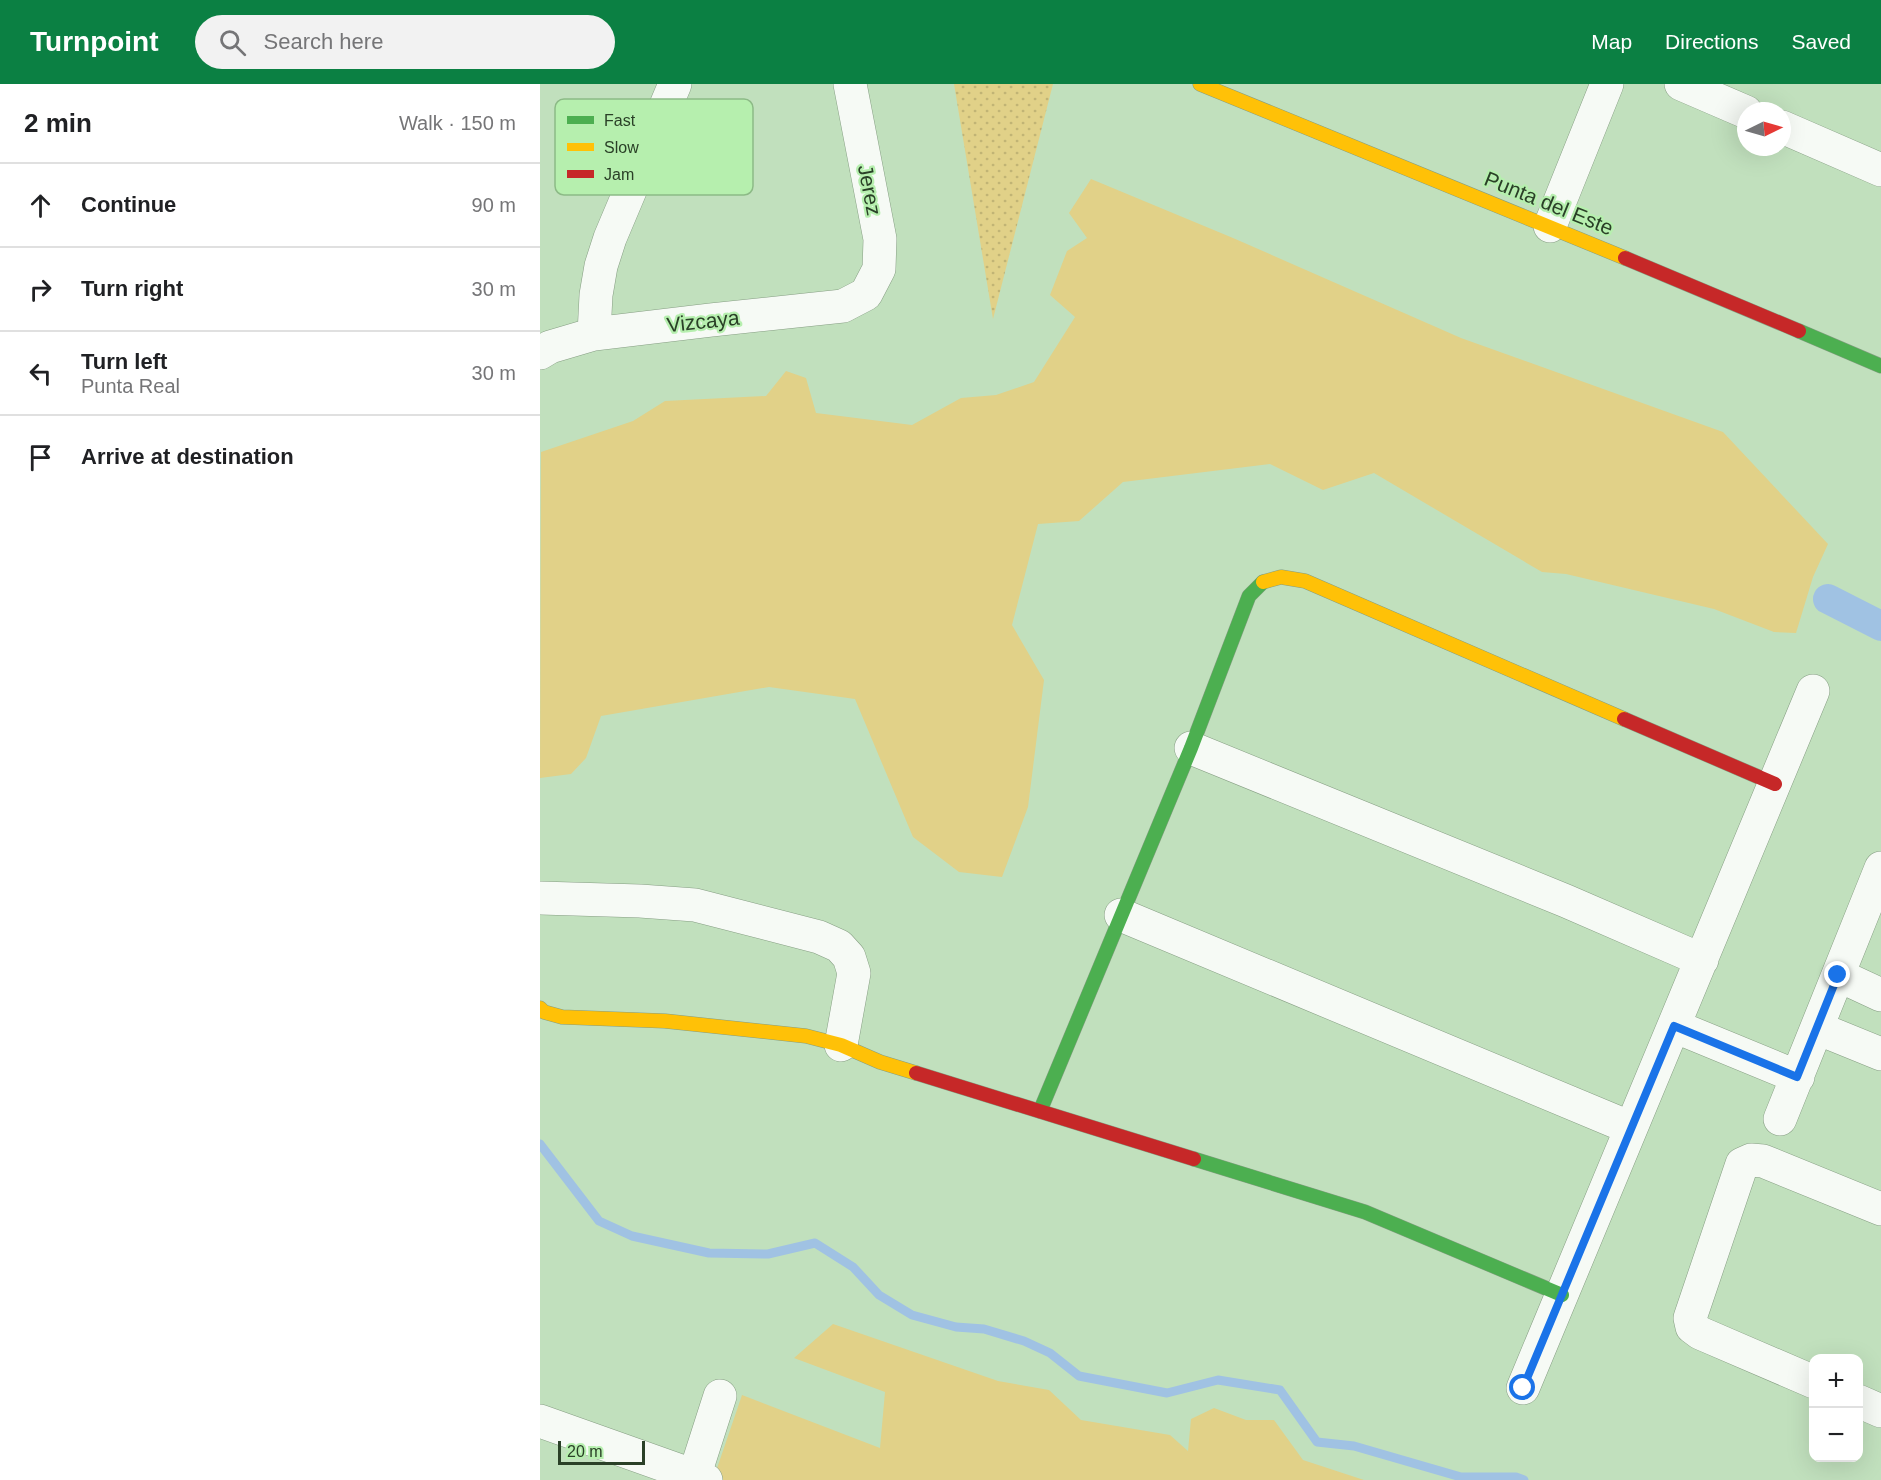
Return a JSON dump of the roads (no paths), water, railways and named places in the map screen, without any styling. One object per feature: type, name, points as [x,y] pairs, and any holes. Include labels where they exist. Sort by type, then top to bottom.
[{"type":"street","points":[[669,99],[675,84]]},
{"type":"street","name":"Jerez","points":[[850,84],[880,239],[879,269],[866,294]]},
{"type":"street","name":"Punta del Este","points":[[1200,84],[1550,226],[1881,366]]},
{"type":"street","points":[[1550,226],[1607,84]]},
{"type":"street","points":[[1681,84],[1737,108]]},
{"type":"street","points":[[1791,131],[1881,170]]},
{"type":"street","points":[[594,334],[596,295],[601,266],[628,195]]},
{"type":"street","name":"Vizcaya","points":[[540,353],[594,334],[843,306],[866,294]]},
{"type":"street","points":[[1040,1111],[1191,748],[1250,596],[1263,580],[1281,577],[1305,581],[1775,784]]},
{"type":"street","points":[[1523,1388],[1814,691]]},
{"type":"street","points":[[1191,748],[1566,901],[1702,960]]},
{"type":"street","points":[[1780,1119],[1881,868]]},
{"type":"street","points":[[540,898],[695,905],[819,937],[839,946],[849,957],[854,973],[842,1045]]},
{"type":"street","points":[[1121,915],[1631,1128]]},
{"type":"street","points":[[1838,975],[1881,995]]},
{"type":"street","points":[[540,1008],[544,1012],[562,1017],[665,1021],[806,1036],[842,1045],[880,1062],[1365,1212],[1562,1295]]},
{"type":"street","points":[[1674,1026],[1797,1077]]},
{"type":"street","points":[[1817,1028],[1881,1054]]},
{"type":"street","points":[[1809,1380],[1700,1334],[1692,1327],[1690,1318],[1742,1164],[1751,1160],[1763,1161],[1880,1206]]},
{"type":"street","points":[[540,1420],[697,1479],[720,1396]]},
{"type":"street","points":[[1863,1403],[1881,1411]]},
{"type":"waterway","points":[[1828,599],[1881,626]]},
{"type":"waterway","points":[[540,1144],[599,1221],[632,1236],[709,1253],[768,1254],[815,1243],[853,1267],[879,1295],[912,1315],[956,1327],[984,1329],[1024,1341],[1050,1353],[1079,1376],[1167,1393],[1218,1380],[1280,1390],[1317,1442],[1354,1446],[1461,1477],[1516,1477],[1524,1480]]}]
